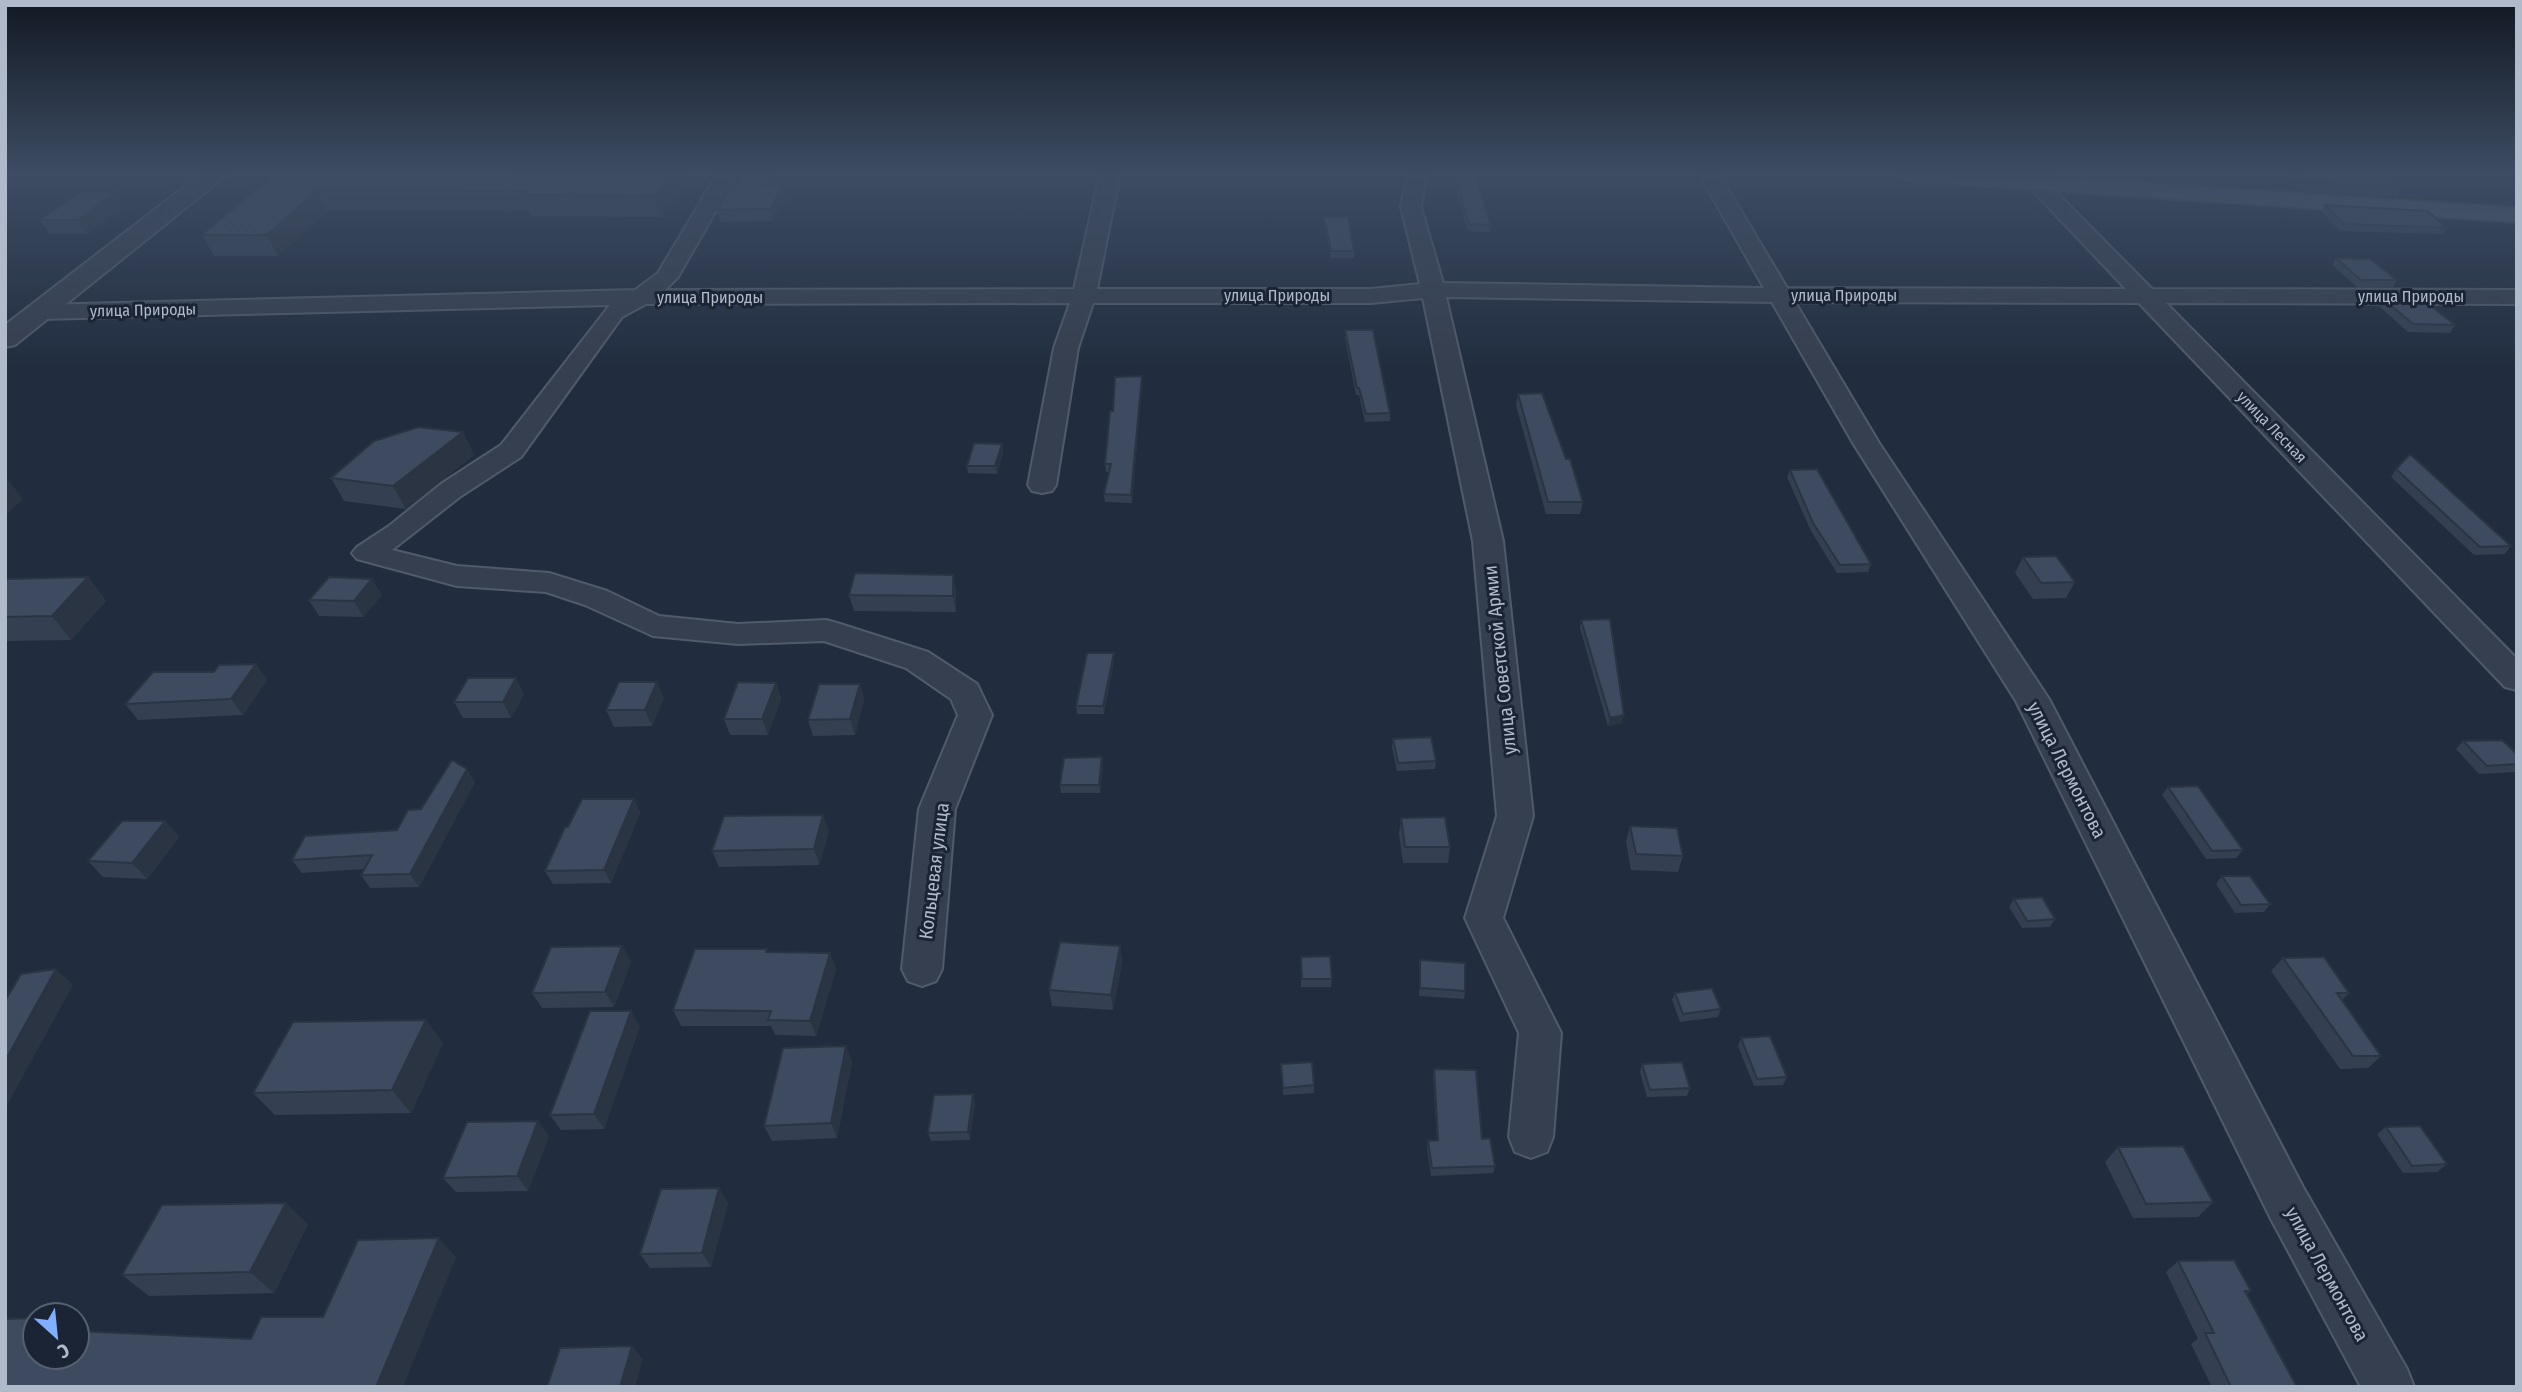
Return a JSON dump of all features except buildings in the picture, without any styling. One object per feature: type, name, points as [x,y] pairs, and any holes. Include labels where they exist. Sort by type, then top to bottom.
[{"type":"street","points":[[5,339],[133,239]]},
{"type":"street","points":[[641,298],[667,277],[689,239]]},
{"type":"street","points":[[1042,485],[1066,348],[1085,295],[1097,239]]},
{"type":"street","name":"улица Советской Армии","points":[[1419,239],[1488,541],[1515,816],[1484,918],[1540,1033],[1531,1137]]},
{"type":"street","name":"улица Лермонтова","points":[[1747,239],[1866,443],[2032,699],[2287,1203],[2389,1387]]},
{"type":"street","name":"улица Лесная","points":[[2089,239],[2517,679]]},
{"type":"street","name":"улица Природы","points":[[40,312],[641,298],[1371,296],[1433,290],[1779,295],[2516,297]]},
{"type":"street","name":"Кольцевая улица","points":[[641,298],[614,312],[511,451],[451,490],[399,533],[367,553],[457,576],[549,583],[596,598],[653,626],[738,634],[826,629],[917,660],[965,692],[975,715],[937,809],[922,969]]}]
